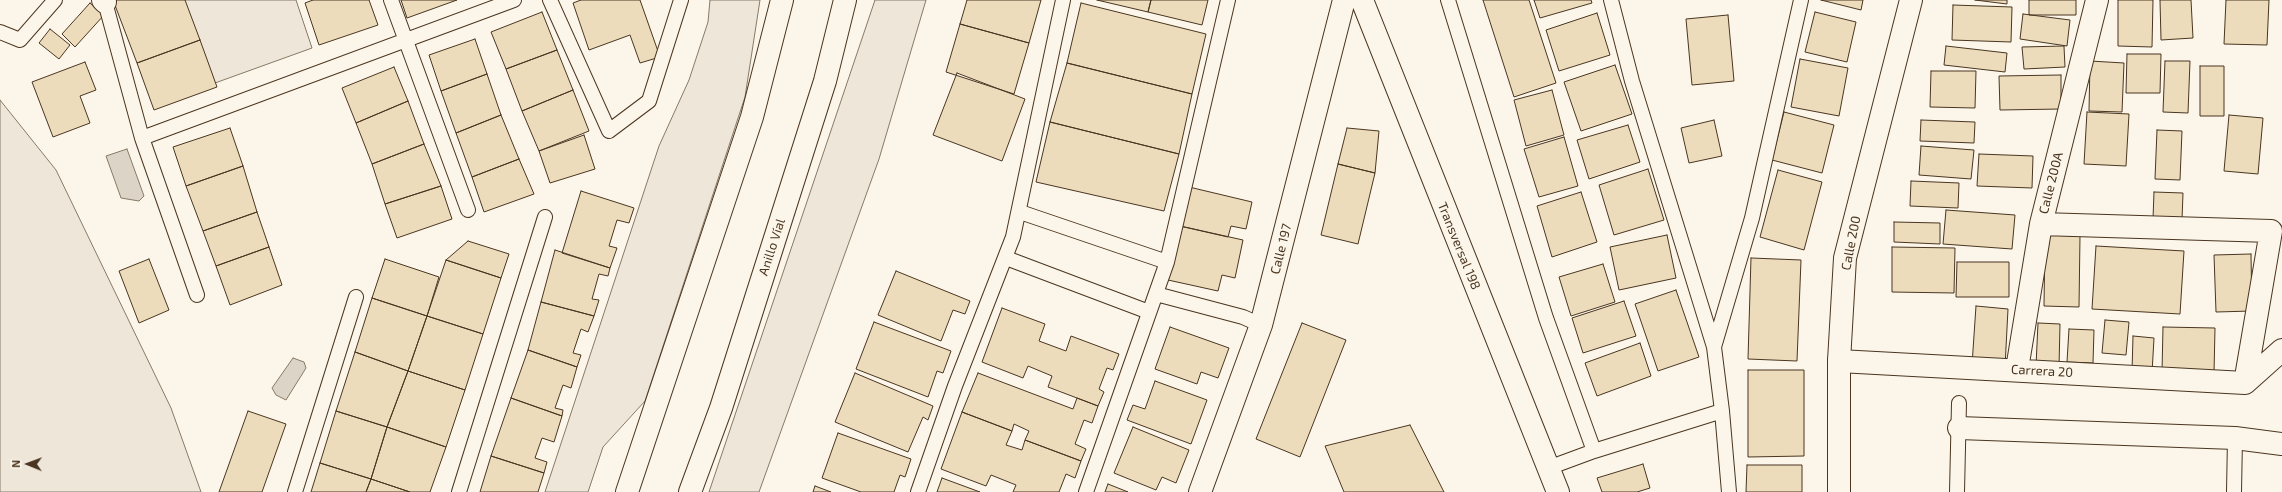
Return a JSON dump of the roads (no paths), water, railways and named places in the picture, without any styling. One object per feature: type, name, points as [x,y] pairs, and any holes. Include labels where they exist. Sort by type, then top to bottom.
[{"type":"main road","points":[[627,492],[752,117],[782,0]]},
{"type":"main road","name":"Anillo Víal","points":[[690,492],[721,408],[825,81],[840,26],[845,0]]},
{"type":"main road","name":"Calle 197","points":[[1200,492],[1261,325],[1344,0]]},
{"type":"main road","name":"Transversal 198","points":[[1362,0],[1558,492]]},
{"type":"main road","name":"Calle 200","points":[[1839,492],[1839,361],[1845,258],[1911,0]]},
{"type":"main road","name":"Calle 200A","points":[[2017,369],[2041,224],[2097,0]]},
{"type":"main road","points":[[2041,224],[2271,231],[2245,383]]},
{"type":"main road","points":[[2245,383],[2282,350]]},
{"type":"main road","name":"Carrera 20","points":[[1839,361],[2017,369],[2245,383]]},
{"type":"main road","points":[[1959,428],[2235,438],[2282,444]]},
{"type":"lane","points":[[0,32],[20,40],[55,0]]},
{"type":"lane","points":[[391,0],[468,210]]},
{"type":"lane","points":[[142,138],[407,41],[514,0]]},
{"type":"lane","points":[[550,0],[609,131],[649,101],[681,0]]},
{"type":"lane","points":[[918,492],[955,386],[1006,258],[1020,212],[1063,0]]},
{"type":"lane","points":[[1086,492],[1167,262],[1228,0]]},
{"type":"lane","points":[[1448,0],[1546,318],[1594,451]]},
{"type":"lane","points":[[1611,0],[1632,81],[1714,347],[1722,411],[1729,492]]},
{"type":"lane","points":[[1714,347],[1752,218],[1800,0]]},
{"type":"lane","points":[[104,1],[142,138],[197,295]]},
{"type":"lane","points":[[1020,212],[1167,262]]},
{"type":"lane","points":[[459,492],[545,217]]},
{"type":"lane","points":[[1006,258],[1149,312]]},
{"type":"lane","points":[[1156,294],[1244,317],[1261,325]]},
{"type":"lane","points":[[294,492],[356,297]]},
{"type":"lane","points":[[1957,492],[1959,403]]},
{"type":"lane","points":[[1548,468],[1594,451],[1722,411]]},
{"type":"lane","points":[[2234,492],[2235,438]]},
{"type":"lane","points":[[622,492],[640,453]]}]
